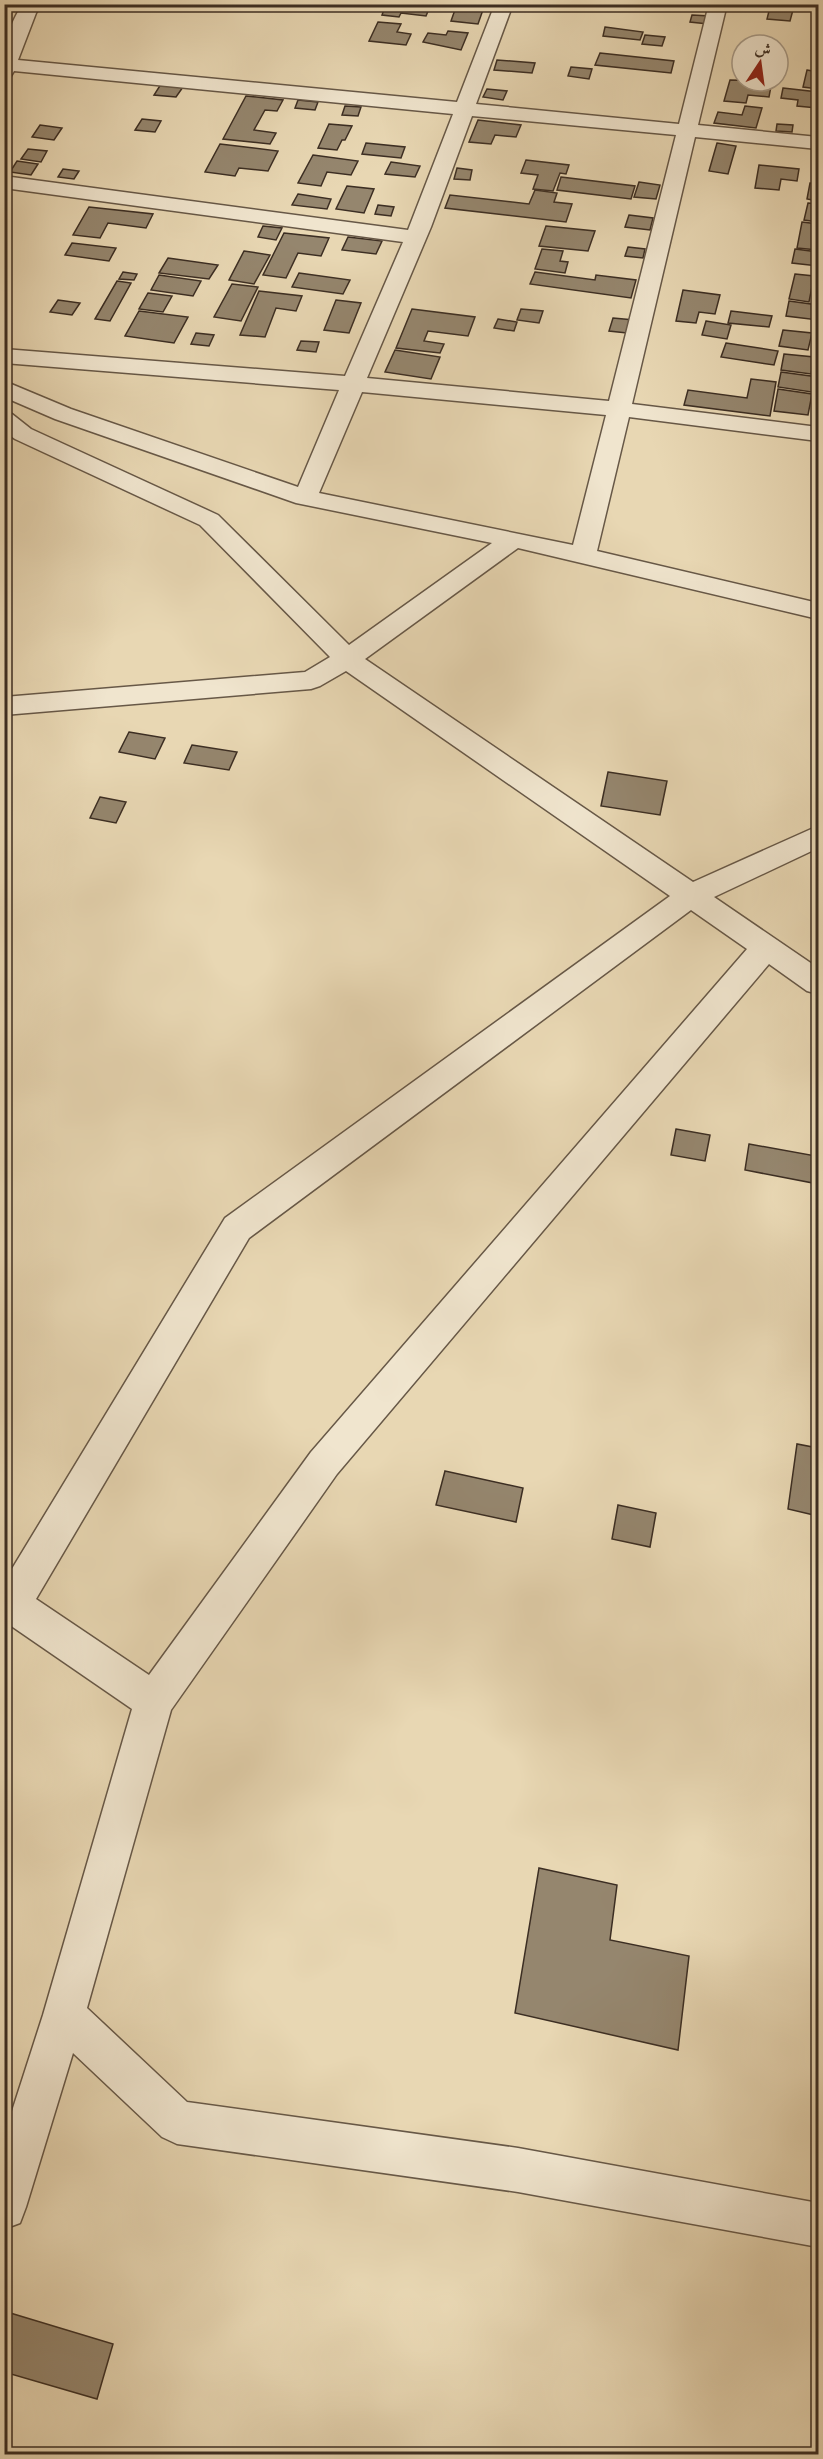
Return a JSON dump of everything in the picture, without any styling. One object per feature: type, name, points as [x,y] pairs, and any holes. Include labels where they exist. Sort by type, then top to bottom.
[{"type":"street","points":[[33,4],[11,38],[6,69],[819,143]]},
{"type":"street","points":[[305,498],[415,237],[504,4]]},
{"type":"street","points":[[583,556],[718,4]]},
{"type":"street","points":[[4,182],[415,237]]},
{"type":"street","points":[[4,356],[354,384],[618,409],[819,434]]},
{"type":"street","points":[[4,388],[63,414],[305,498],[513,540],[819,611]]},
{"type":"street","points":[[4,419],[23,434],[209,520],[347,659],[819,983]]},
{"type":"street","points":[[4,706],[311,680],[347,659],[513,540]]},
{"type":"street","points":[[154,1701],[8,1603],[237,1228],[690,896],[819,836]]},
{"type":"street","points":[[4,2207],[64,2015],[154,1701],[324,1463],[765,948]]},
{"type":"street","points":[[64,2015],[177,2122],[518,2170],[819,2225]]},
{"type":"building","points":[[386,4],[431,4],[426,16],[401,13],[399,17],[382,15]]},
{"type":"building","points":[[457,4],[485,4],[478,24],[451,21]]},
{"type":"building","points":[[770,4],[817,4],[816,10]]},
{"type":"building","points":[[770,7],[793,10],[790,21],[767,19]]},
{"type":"building","points":[[692,15],[710,16],[708,24],[690,22]]},
{"type":"building","points":[[378,22],[401,24],[397,32],[411,34],[406,45],[369,41]]},
{"type":"building","points":[[605,27],[643,32],[640,40],[603,36]]},
{"type":"building","points":[[448,31],[468,33],[461,50],[423,42],[428,33],[446,35]]},
{"type":"building","points":[[645,35],[665,37],[662,46],[642,44]]},
{"type":"building","points":[[600,53],[674,61],[671,73],[595,65]]},
{"type":"building","points":[[497,60],[535,63],[532,73],[494,70]]},
{"type":"building","points":[[571,67],[592,69],[589,79],[568,76]]},
{"type":"building","points":[[807,70],[818,72],[818,89],[803,87]]},
{"type":"building","points":[[730,80],[730,93],[770,93],[769,97],[748,95],[746,103],[724,101]]},
{"type":"building","points":[[161,84],[183,87],[176,97],[154,95]]},
{"type":"building","points":[[487,89],[507,91],[503,100],[483,97]]},
{"type":"building","points":[[790,89],[818,92],[817,108],[797,106],[798,100],[781,98],[782,93],[790,93]]},
{"type":"building","points":[[246,96],[283,100],[277,111],[265,110],[254,130],[276,133],[270,144],[223,139]]},
{"type":"building","points":[[298,100],[318,102],[315,110],[295,108]]},
{"type":"building","points":[[345,106],[361,107],[358,116],[342,115]]},
{"type":"building","points":[[745,106],[762,108],[756,128],[714,123],[718,112],[742,115]]},
{"type":"building","points":[[142,119],[161,121],[155,132],[135,130]]},
{"type":"building","points":[[478,120],[521,125],[516,137],[495,135],[491,144],[469,142]]},
{"type":"building","points":[[329,124],[352,126],[337,150],[318,148]]},
{"type":"building","points":[[777,124],[793,125],[792,132],[776,131]]},
{"type":"building","points":[[40,125],[62,128],[54,140],[32,137]]},
{"type":"building","points":[[366,143],[405,147],[401,158],[362,154]]},
{"type":"building","points":[[717,143],[736,146],[728,174],[709,171]]},
{"type":"building","points":[[220,144],[278,151],[268,171],[239,168],[235,176],[205,172]]},
{"type":"building","points":[[28,149],[47,151],[41,162],[21,159]]},
{"type":"building","points":[[313,155],[358,161],[351,175],[327,172],[321,186],[298,183]]},
{"type":"building","points":[[526,160],[569,165],[566,174],[560,173],[553,191],[533,189],[538,175],[521,173]]},
{"type":"building","points":[[17,161],[38,164],[31,175],[10,172]]},
{"type":"building","points":[[391,162],[420,166],[415,177],[385,174]]},
{"type":"building","points":[[759,165],[799,169],[797,181],[781,179],[779,190],[755,188]]},
{"type":"building","points":[[457,168],[472,170],[470,180],[454,179]]},
{"type":"building","points":[[63,169],[79,171],[74,179],[58,177]]},
{"type":"building","points":[[561,177],[635,186],[631,199],[557,190]]},
{"type":"building","points":[[639,182],[660,185],[656,199],[634,197]]},
{"type":"building","points":[[810,183],[818,184],[818,201],[807,199]]},
{"type":"building","points":[[347,186],[374,189],[364,213],[336,209]]},
{"type":"building","points":[[535,190],[557,193],[554,202],[572,204],[566,222],[445,208],[450,195],[529,204]]},
{"type":"building","points":[[298,194],[331,199],[327,209],[292,205]]},
{"type":"building","points":[[808,203],[818,204],[818,222],[804,220]]},
{"type":"building","points":[[378,205],[394,207],[391,216],[375,214]]},
{"type":"building","points":[[89,207],[153,214],[146,228],[108,223],[100,238],[73,235]]},
{"type":"building","points":[[629,215],[653,218],[650,230],[625,227]]},
{"type":"building","points":[[802,222],[818,224],[818,250],[797,248]]},
{"type":"building","points":[[263,226],[282,228],[276,240],[258,237]]},
{"type":"building","points":[[546,226],[595,231],[588,251],[539,246]]},
{"type":"building","points":[[284,233],[329,238],[321,256],[298,253],[286,278],[263,275]]},
{"type":"building","points":[[348,237],[382,241],[376,254],[342,250]]},
{"type":"building","points":[[72,243],[116,248],[109,261],[65,255]]},
{"type":"building","points":[[628,247],[645,249],[643,258],[625,256]]},
{"type":"building","points":[[542,249],[563,251],[560,261],[568,262],[565,273],[535,269]]},
{"type":"building","points":[[795,249],[818,252],[818,266],[792,263]]},
{"type":"building","points":[[244,251],[270,255],[254,284],[229,280]]},
{"type":"building","points":[[168,258],[218,265],[209,279],[159,273]]},
{"type":"building","points":[[123,272],[137,274],[134,280],[119,279]]},
{"type":"building","points":[[535,272],[595,280],[596,275],[636,280],[631,298],[530,284]]},
{"type":"building","points":[[299,273],[350,280],[343,294],[292,287]]},
{"type":"building","points":[[795,274],[814,276],[809,302],[789,299]]},
{"type":"building","points":[[159,275],[201,281],[193,296],[151,290]]},
{"type":"building","points":[[117,281],[131,283],[110,321],[95,319]]},
{"type":"building","points":[[232,284],[258,287],[241,321],[214,317]]},
{"type":"building","points":[[683,290],[720,295],[715,314],[699,312],[696,323],[676,321]]},
{"type":"building","points":[[259,291],[302,296],[296,311],[276,308],[265,337],[240,335]]},
{"type":"building","points":[[148,293],[172,296],[163,312],[139,309]]},
{"type":"building","points":[[58,300],[80,303],[72,315],[50,312]]},
{"type":"building","points":[[336,300],[361,303],[349,333],[324,330]]},
{"type":"building","points":[[789,301],[818,305],[818,320],[786,316]]},
{"type":"building","points":[[412,309],[475,317],[468,336],[428,331],[424,341],[444,344],[440,353],[396,348]]},
{"type":"building","points":[[521,309],[543,311],[539,323],[517,320]]},
{"type":"building","points":[[139,311],[188,317],[174,343],[125,336]]},
{"type":"building","points":[[731,311],[772,316],[769,327],[728,323]]},
{"type":"building","points":[[613,318],[634,320],[636,334],[609,331]]},
{"type":"building","points":[[498,319],[517,322],[514,331],[494,328]]},
{"type":"building","points":[[706,321],[731,325],[727,339],[702,335]]},
{"type":"building","points":[[783,330],[812,333],[808,350],[779,346]]},
{"type":"building","points":[[196,333],[214,335],[209,346],[191,344]]},
{"type":"building","points":[[301,341],[319,342],[316,352],[297,350]]},
{"type":"building","points":[[726,343],[778,351],[774,365],[721,357]]},
{"type":"building","points":[[395,350],[440,357],[431,379],[385,372]]},
{"type":"building","points":[[784,354],[814,357],[811,374],[781,370]]},
{"type":"building","points":[[781,372],[818,377],[818,393],[778,387]]},
{"type":"building","points":[[751,379],[776,382],[770,416],[684,405],[688,390],[747,398]]},
{"type":"building","points":[[778,389],[812,394],[808,415],[774,411]]},
{"type":"building","points":[[129,732],[165,738],[155,759],[119,752]]},
{"type":"building","points":[[192,745],[237,752],[229,770],[184,763]]},
{"type":"building","points":[[608,772],[667,781],[660,815],[601,806]]},
{"type":"building","points":[[100,797],[126,802],[116,823],[90,818]]},
{"type":"building","points":[[676,1129],[710,1135],[705,1161],[671,1155]]},
{"type":"building","points":[[749,1144],[816,1156],[813,1183],[745,1170]]},
{"type":"building","points":[[816,1419],[818,1420],[818,1516],[788,1509],[797,1444],[813,1447]]},
{"type":"building","points":[[445,1471],[523,1488],[516,1522],[436,1505]]},
{"type":"building","points":[[618,1505],[656,1513],[650,1547],[612,1539]]},
{"type":"building","points":[[539,1868],[617,1885],[610,1940],[689,1956],[678,2050],[515,2013]]},
{"type":"building","points":[[7,2312],[113,2344],[97,2399],[4,2372],[4,2321]]}]
